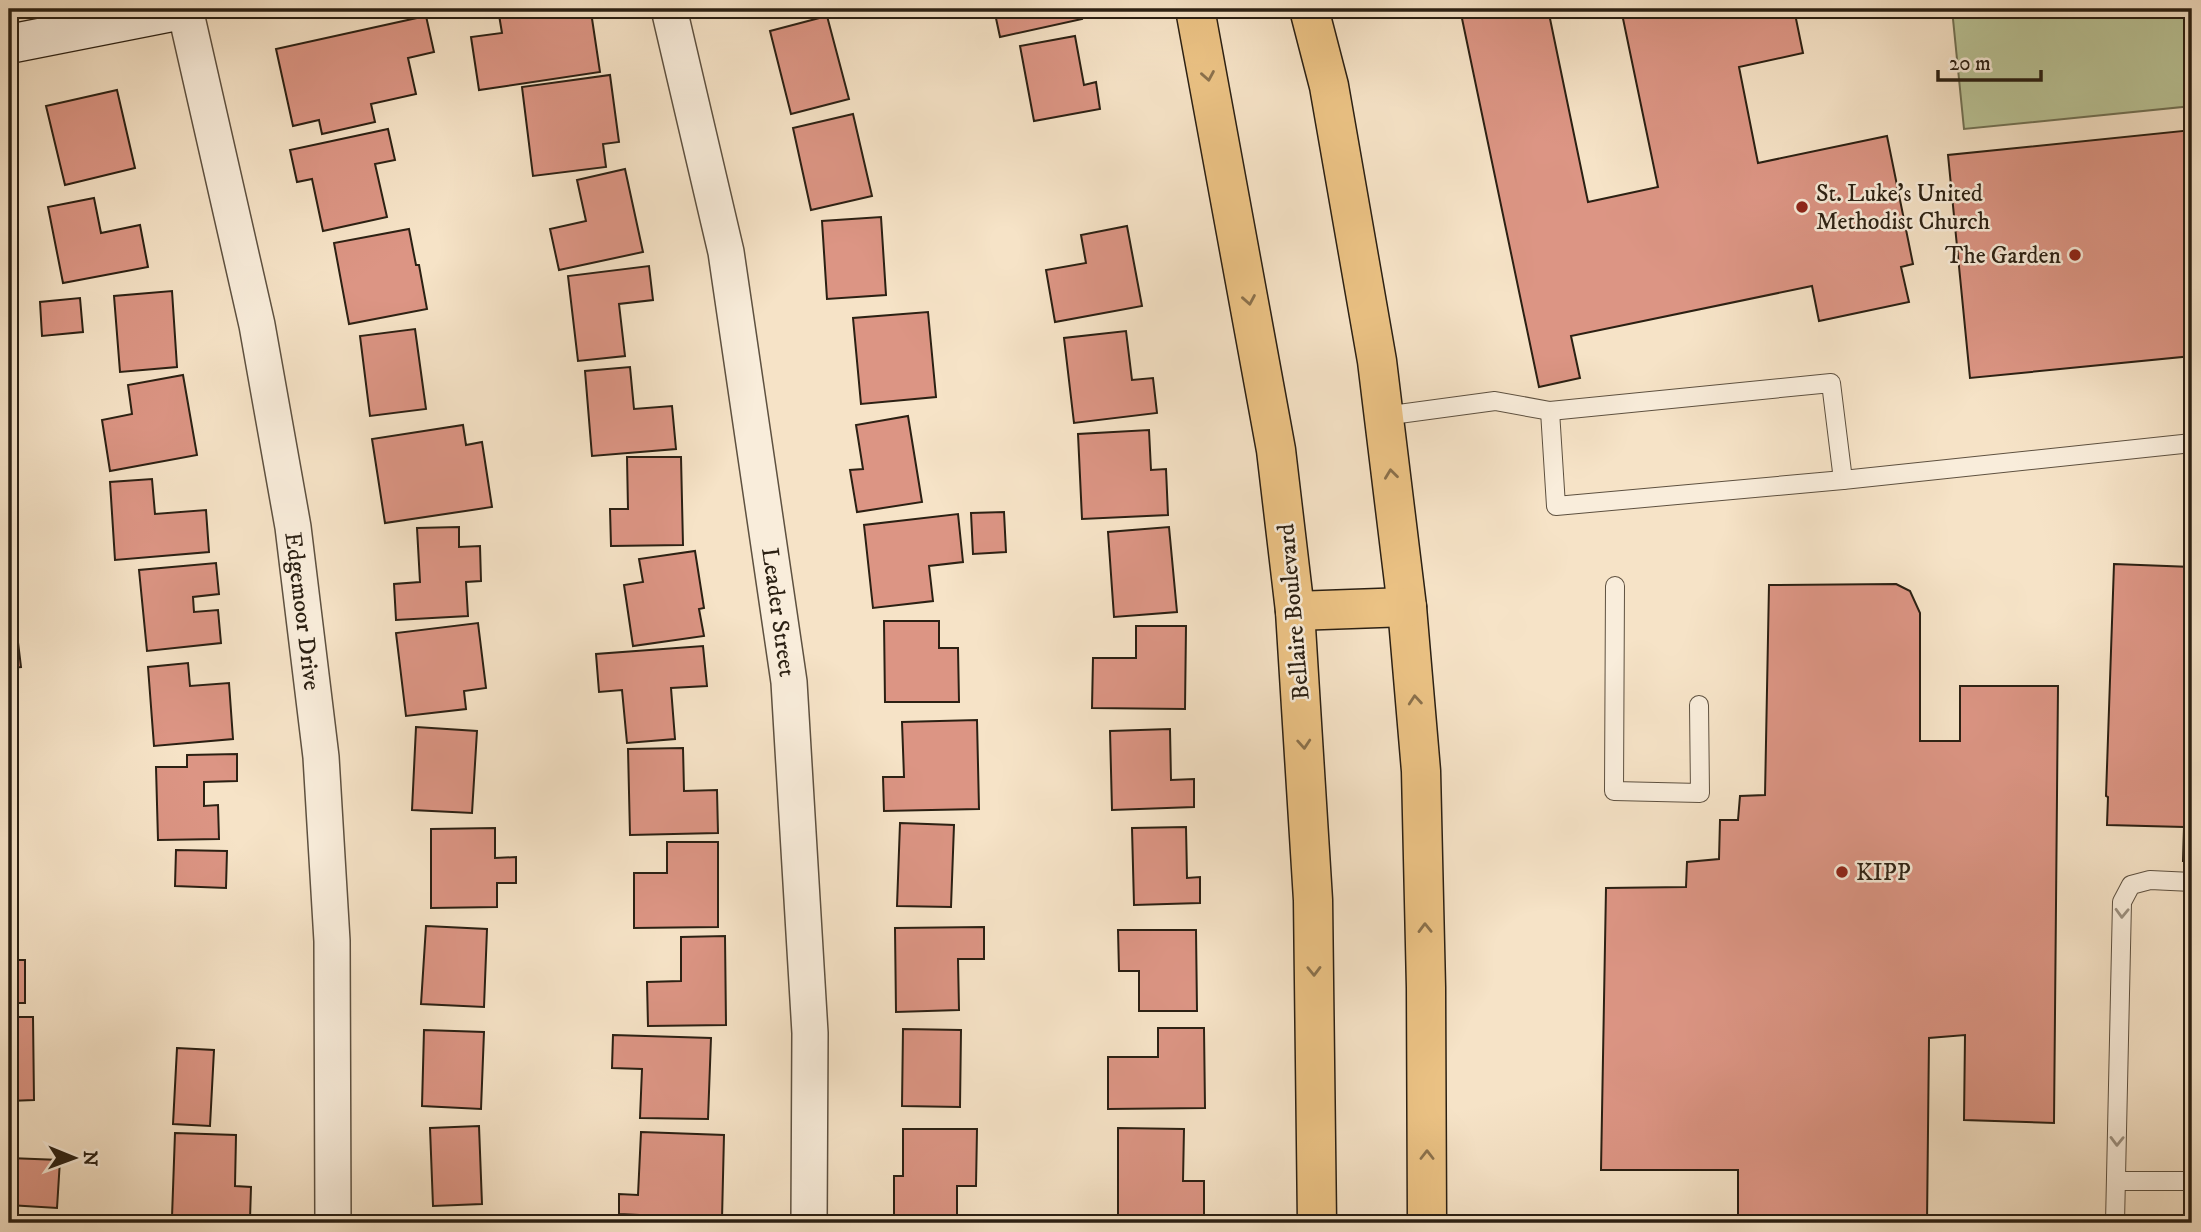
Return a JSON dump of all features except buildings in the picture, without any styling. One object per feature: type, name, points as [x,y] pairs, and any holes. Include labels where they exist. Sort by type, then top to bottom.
[{"type":"main road","name":"Bellaire Boulevard","points":[[1195,9],[1276,450],[1295,611],[1313,900],[1317,1223]]},
{"type":"main road","points":[[1309,9],[1329,86],[1377,361],[1407,607],[1421,771],[1426,988],[1427,1223]]},
{"type":"main road","points":[[1295,611],[1407,607]]},
{"type":"street","points":[[9,44],[186,9]]},
{"type":"street","name":"Edgemoor Drive","points":[[186,9],[259,339],[293,527],[321,757],[332,941],[332,1223]]},
{"type":"street","name":"Leader Street","points":[[670,9],[726,252],[789,682],[810,1033],[809,1223]]},
{"type":"lane","points":[[1384,416],[1495,401],[1550,411],[1831,383],[1843,480]]},
{"type":"lane","points":[[1550,411],[1556,506],[1843,480],[2192,443]]},
{"type":"lane","points":[[1615,586],[1614,791],[1699,793],[1699,705]]},
{"type":"lane","points":[[2115,1223],[2122,902],[2131,885],[2150,880],[2192,881]]},
{"type":"lane","points":[[2116,1181],[2192,1181]]},
{"type":"green space","points":[[1952,9],[2192,9],[2192,106],[1964,129]]},
{"type":"place","name":"St. Luke’s United Methodist Church","points":[[1802,207]]},
{"type":"place","name":"The Garden","points":[[2075,255]]},
{"type":"place","name":"KIPP","points":[[1842,872]]}]
